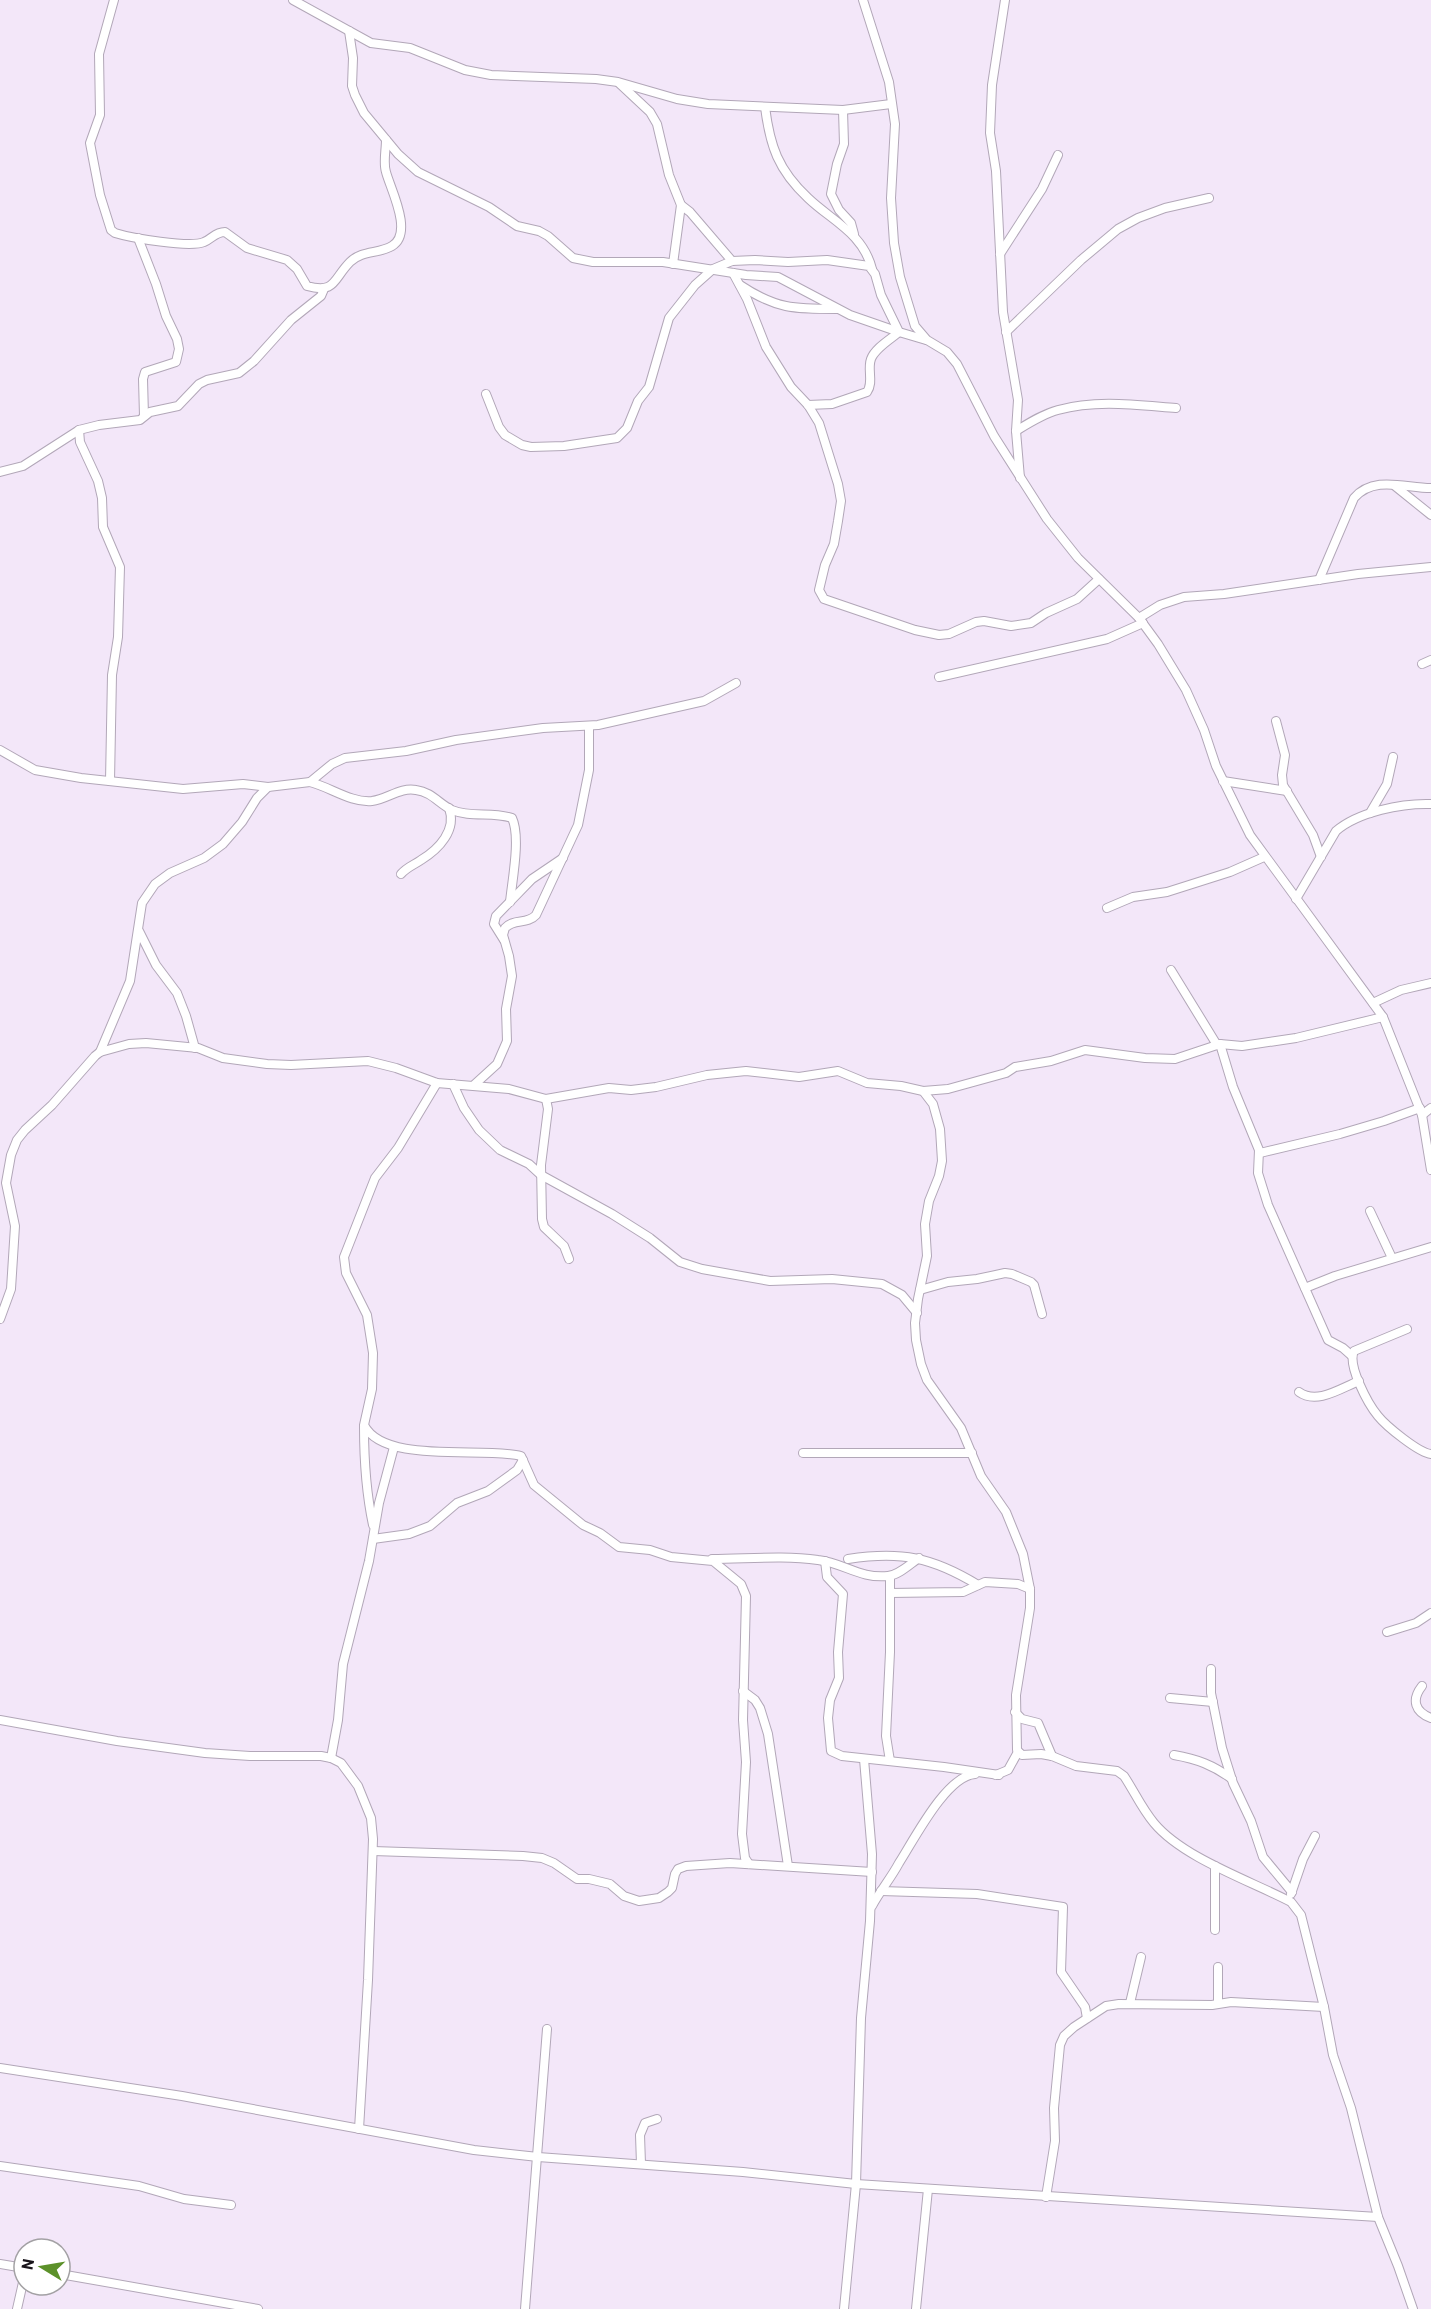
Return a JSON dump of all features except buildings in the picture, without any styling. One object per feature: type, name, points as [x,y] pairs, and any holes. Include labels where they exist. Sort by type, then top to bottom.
[{"type":"street","points":[[114,0],[99,54],[101,102],[97,126],[90,143],[90,152],[98,178],[100,195],[111,230],[115,233],[181,244],[205,242],[219,232],[225,232],[247,248],[287,260],[297,269],[306,286],[324,289],[332,285],[351,261],[358,256],[392,246],[397,241],[401,222],[386,172],[386,140]]},
{"type":"street","points":[[293,0],[371,43],[410,48],[465,70],[491,75],[596,79],[618,82],[687,101],[708,104],[843,110],[891,104]]},
{"type":"street","points":[[311,9],[313,0]]},
{"type":"street","points":[[1005,0],[992,85],[990,133],[996,171],[1002,312],[1018,400],[1016,431],[1020,480]]},
{"type":"street","points":[[866,2],[889,82],[895,124],[891,198],[894,243],[900,277],[915,327],[927,340]]},
{"type":"street","points":[[349,32],[353,58],[352,86],[364,112],[398,154],[418,172],[488,207],[517,226],[539,231],[548,236],[573,258],[592,262],[651,261],[778,278],[850,315],[927,340],[947,352],[957,364],[994,436],[1020,480],[1047,519],[1078,558],[1141,621],[1186,690],[1236,809],[1264,857],[1329,940],[1383,1017],[1421,1111],[1431,1170]]},
{"type":"street","points":[[618,82],[650,112],[657,124],[669,175],[681,205],[673,264]]},
{"type":"street","points":[[765,107],[768,137],[781,164],[807,198],[854,235],[866,251],[881,295],[900,332]]},
{"type":"street","points":[[843,110],[844,144],[831,194],[839,210],[851,223],[854,235]]},
{"type":"street","points":[[999,256],[1042,189],[1059,154]]},
{"type":"street","points":[[1006,332],[1081,260],[1118,229],[1138,218],[1165,208],[1209,198]]},
{"type":"street","points":[[681,205],[690,212],[732,261]]},
{"type":"street","points":[[138,238],[180,349],[176,362],[145,372],[143,379],[144,416]]},
{"type":"street","points":[[486,393],[499,427],[505,435],[522,445],[564,446],[617,438],[627,428],[638,401],[649,387],[669,318],[695,285],[713,268],[732,261],[827,260],[869,266],[872,269]]},
{"type":"street","points":[[733,273],[766,348],[791,387],[808,405],[819,423],[841,501],[834,544],[821,576],[819,590],[824,599],[927,634],[939,635],[949,634],[976,622],[984,621],[1011,626],[1031,623],[1046,613],[1077,599],[1099,579]]},
{"type":"street","points":[[740,285],[760,299],[775,305],[838,309]]},
{"type":"street","points":[[0,472],[23,466],[79,430],[99,424],[134,422],[150,412],[178,406],[199,384],[207,380],[239,373],[291,320],[321,296],[324,289]]},
{"type":"street","points":[[808,405],[832,404],[867,392],[871,383],[870,361],[873,355],[900,332]]},
{"type":"street","points":[[1016,431],[1041,417],[1069,407],[1100,404],[1176,408]]},
{"type":"street","points":[[79,430],[80,442],[98,481],[102,498],[103,527],[120,567],[118,637],[112,675],[110,781]]},
{"type":"street","points":[[1319,580],[1328,564],[1354,498],[1365,488],[1381,484],[1431,488]]},
{"type":"street","points":[[1394,485],[1431,515]]},
{"type":"street","points":[[939,677],[1107,639],[1141,621],[1160,605],[1184,597],[1224,594],[1431,567]]},
{"type":"street","points":[[1422,664],[1431,660]]},
{"type":"street","points":[[310,782],[332,764],[345,758],[406,751],[456,740],[543,728],[589,726],[704,701],[736,683]]},
{"type":"street","points":[[1276,721],[1285,755],[1283,785],[1310,829],[1320,857]]},
{"type":"street","points":[[474,1085],[497,1064],[507,1041],[506,1009],[512,976],[503,935],[505,928],[512,922],[529,921],[536,915],[578,825],[586,790],[590,748],[589,726]]},
{"type":"street","points":[[0,750],[35,770],[71,777],[183,789],[236,784],[268,787],[310,782],[327,786],[351,798],[370,801],[405,789],[415,789],[431,794],[448,808],[465,814],[512,818],[515,852],[510,902]]},
{"type":"street","points":[[1370,813],[1387,784],[1393,757]]},
{"type":"street","points":[[1223,781],[1287,792]]},
{"type":"street","points":[[0,1318],[11,1289],[15,1226],[6,1183],[11,1155],[17,1140],[100,1052],[130,981],[142,903],[155,884],[170,873],[213,853],[233,834],[257,798],[268,787]]},
{"type":"street","points":[[1296,899],[1336,831],[1346,823],[1370,813],[1431,804]]},
{"type":"street","points":[[401,874],[405,869],[433,853],[448,833],[452,821],[448,808]]},
{"type":"street","points":[[506,943],[496,930],[494,920],[532,879],[565,857]]},
{"type":"street","points":[[1107,908],[1133,897],[1167,892],[1230,872],[1264,857]]},
{"type":"street","points":[[139,930],[156,965],[177,993],[195,1048]]},
{"type":"street","points":[[1171,970],[1219,1045],[1223,1061],[1260,1153],[1258,1173],[1268,1204],[1328,1340],[1352,1356]]},
{"type":"street","points":[[1373,1003],[1401,990],[1431,983]]},
{"type":"street","points":[[100,1052],[129,1044],[146,1044],[195,1048],[224,1058],[267,1064],[368,1061],[396,1068],[437,1083],[516,1091],[546,1099],[609,1088],[631,1090],[656,1087],[707,1076],[746,1071],[799,1077],[838,1071],[867,1083],[902,1086],[923,1091],[948,1089],[1006,1073],[1015,1067],[1051,1061],[1085,1050],[1175,1059],[1219,1045],[1242,1046],[1285,1040],[1383,1017]]},
{"type":"street","points":[[374,1530],[366,1486],[363,1425],[372,1389],[373,1353],[367,1315],[346,1273],[344,1257],[375,1178],[398,1148],[437,1083]]},
{"type":"street","points":[[453,1084],[464,1108],[479,1130],[500,1150],[529,1164],[541,1175],[612,1214],[650,1238],[680,1262],[702,1269],[770,1281],[832,1280],[882,1284],[902,1295],[917,1313]]},
{"type":"street","points":[[870,1910],[926,1821],[955,1784],[969,1775],[999,1775],[1008,1770],[1018,1752],[1014,1712],[1030,1608],[1030,1589],[1023,1554],[1016,1535],[1006,1512],[985,1483],[961,1428],[924,1374],[916,1340],[920,1290],[927,1256],[925,1224],[942,1161],[940,1129],[933,1104],[923,1091]]},
{"type":"street","points":[[546,1099],[548,1109],[541,1175],[541,1210],[544,1227],[559,1241],[569,1259]]},
{"type":"street","points":[[1260,1153],[1340,1134],[1431,1108]]},
{"type":"street","points":[[1370,1211],[1392,1258]]},
{"type":"street","points":[[1305,1288],[1431,1247]]},
{"type":"street","points":[[920,1290],[948,1282],[977,1280],[995,1274],[1012,1274],[1031,1282],[1042,1314]]},
{"type":"street","points":[[1407,1329],[1361,1347],[1354,1351],[1351,1360],[1374,1412],[1385,1425],[1418,1449],[1431,1454]]},
{"type":"street","points":[[1299,1392],[1310,1398],[1318,1397],[1359,1381]]},
{"type":"street","points":[[363,1425],[370,1433],[394,1447],[521,1456],[534,1485],[543,1494],[583,1525],[600,1533],[615,1545],[626,1549],[650,1550],[671,1557],[825,1561],[849,1568],[862,1575],[890,1576],[919,1558]]},
{"type":"street","points":[[331,1758],[338,1720],[343,1664],[394,1447]]},
{"type":"street","points":[[804,1453],[972,1453]]},
{"type":"street","points":[[373,1539],[409,1534],[430,1526],[457,1503],[488,1491],[518,1470],[523,1460]]},
{"type":"street","points":[[848,1558],[906,1556],[919,1558],[949,1568],[978,1585]]},
{"type":"street","points":[[707,1559],[721,1566],[741,1584],[744,1590],[746,1643],[743,1691],[746,1762],[742,1834],[745,1858],[749,1864]]},
{"type":"street","points":[[825,1561],[827,1576],[843,1594],[838,1652],[839,1678],[830,1700],[828,1718],[829,1745],[834,1754],[999,1775]]},
{"type":"street","points":[[890,1576],[886,1736],[890,1761]]},
{"type":"street","points":[[890,1593],[963,1592],[985,1582],[1018,1584],[1030,1589]]},
{"type":"street","points":[[1387,1632],[1416,1623],[1431,1612]]},
{"type":"street","points":[[1211,1669],[1209,1677],[1213,1702],[1222,1748],[1232,1779],[1251,1821],[1263,1857],[1292,1892]]},
{"type":"street","points":[[1422,1686],[1418,1691],[1415,1705],[1417,1710],[1431,1718]]},
{"type":"street","points":[[743,1691],[755,1700],[760,1708],[768,1734],[788,1866]]},
{"type":"street","points":[[1170,1698],[1213,1702]]},
{"type":"street","points":[[1014,1712],[1022,1719],[1038,1723],[1053,1756]]},
{"type":"street","points":[[0,1720],[117,1741],[205,1753],[250,1756],[321,1756],[341,1763],[358,1786],[371,1818],[373,1851],[359,2129]]},
{"type":"street","points":[[1018,1752],[1025,1755],[1053,1756],[1076,1766],[1117,1771],[1124,1776],[1154,1823],[1165,1834],[1215,1866],[1291,1902],[1301,1915],[1324,2007],[1333,2055],[1351,2108],[1378,2217],[1413,2309]]},
{"type":"street","points":[[1174,1755],[1204,1762],[1216,1767],[1232,1779]]},
{"type":"street","points":[[844,2309],[856,2184],[861,2018],[872,1872],[864,1759]]},
{"type":"street","points":[[1291,1902],[1303,1859],[1315,1836]]},
{"type":"street","points":[[373,1851],[542,1858],[554,1863],[572,1877],[610,1884],[624,1896],[639,1901],[659,1898],[668,1892],[672,1888],[678,1869],[687,1866],[730,1863],[872,1872]]},
{"type":"street","points":[[1215,1866],[1215,1929]]},
{"type":"street","points":[[881,1891],[977,1894],[1063,1907],[1061,1972],[1085,2007],[1087,2018]]},
{"type":"street","points":[[1130,2003],[1141,1957]]},
{"type":"street","points":[[1218,1967],[1218,2003]]},
{"type":"street","points":[[1046,2197],[1055,2141],[1054,2108],[1060,2045],[1068,2031],[1087,2018],[1106,2007],[1130,2003],[1212,2005],[1218,2003],[1324,2007]]},
{"type":"street","points":[[525,2309],[547,2030]]},
{"type":"street","points":[[0,2068],[182,2096],[474,2150],[538,2157],[856,2184],[1378,2217]]},
{"type":"street","points":[[641,2164],[642,2130],[645,2123],[657,2119]]},
{"type":"street","points":[[0,2166],[139,2186],[190,2201],[231,2205]]},
{"type":"street","points":[[916,2309],[928,2189]]},
{"type":"street","points":[[72,2276],[232,2307],[258,2309]]}]
